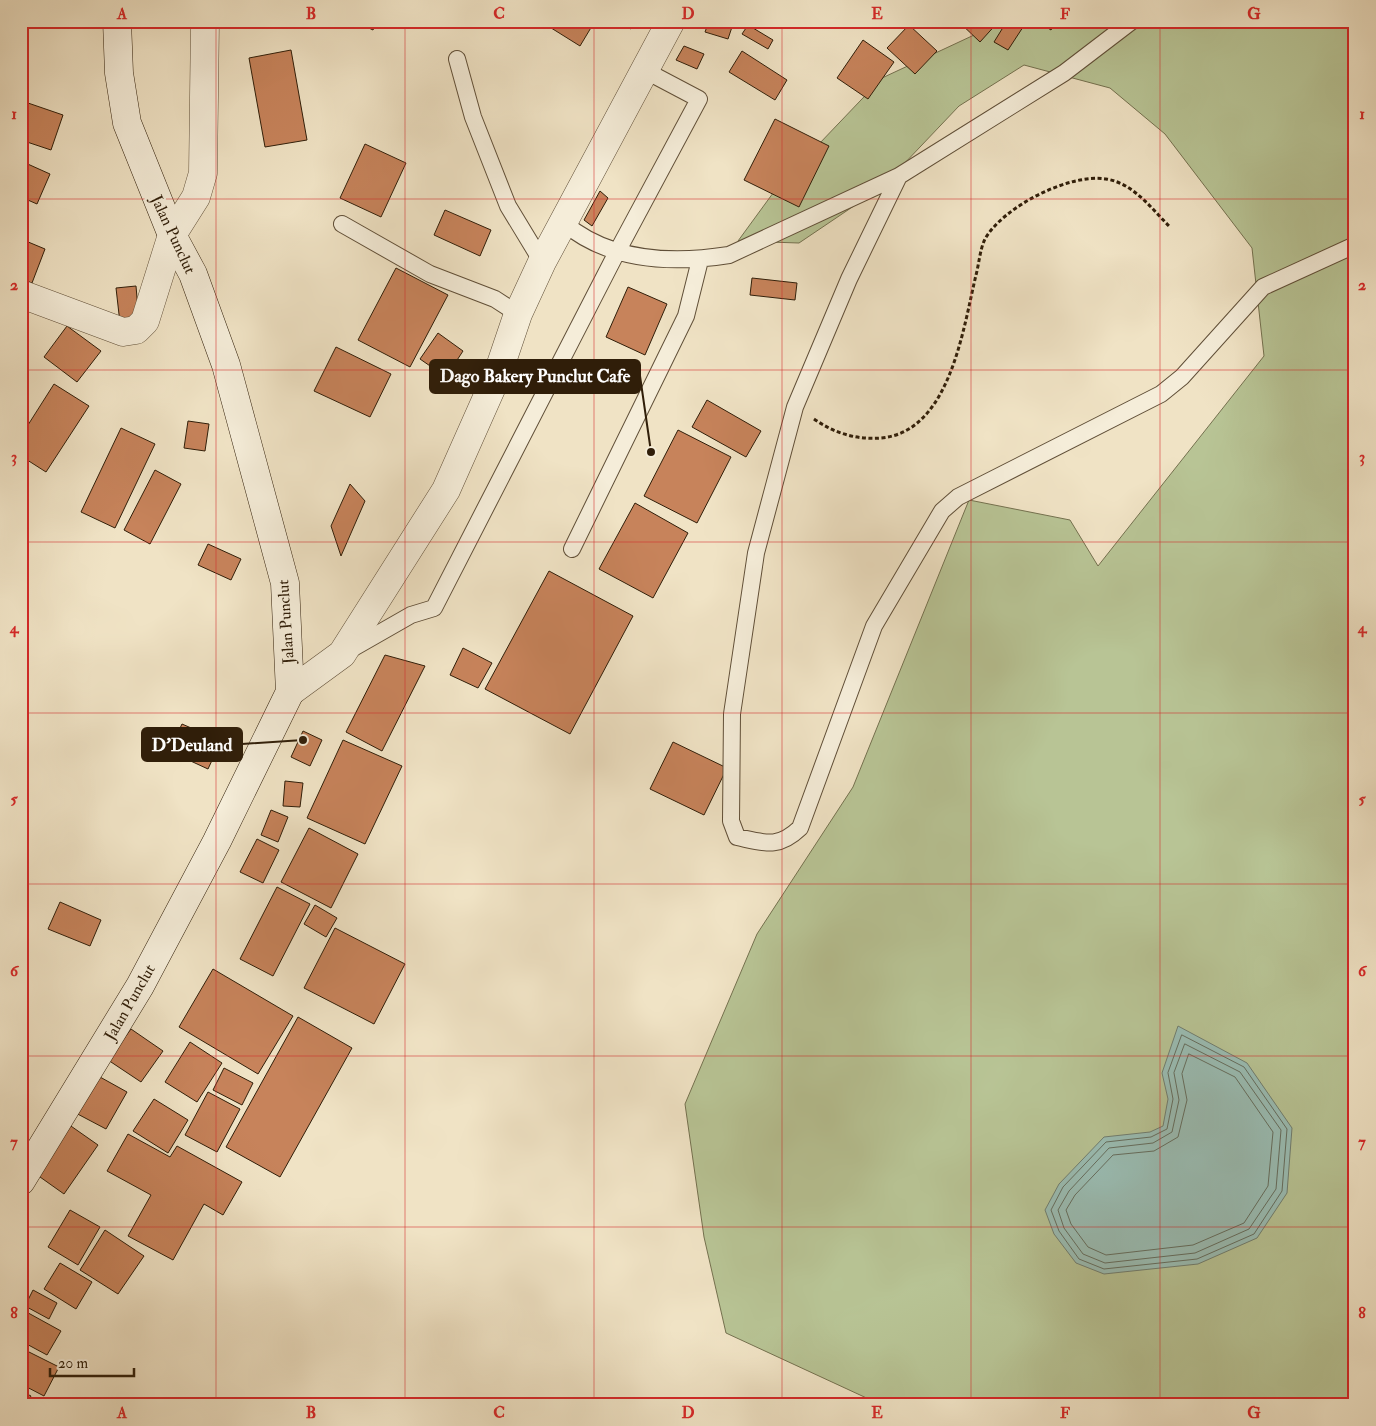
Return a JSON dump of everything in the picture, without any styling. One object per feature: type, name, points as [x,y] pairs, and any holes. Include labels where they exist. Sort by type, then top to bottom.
[{"type":"main road","name":"Jalan Punclut","points":[[21,1181],[140,986],[217,841],[290,692],[285,583],[226,365],[193,274],[172,235],[126,123],[119,73],[117,21]]},
{"type":"main road","points":[[21,294],[123,332],[136,330],[145,321],[172,235],[196,197],[203,173],[205,21]]},
{"type":"main road","points":[[290,692],[342,654],[446,490],[498,373],[518,314],[542,262],[671,21]]},
{"type":"lane","points":[[564,223],[575,232],[617,252],[670,259],[700,260],[729,255],[899,176],[1064,73],[1132,21]]},
{"type":"lane","points":[[457,59],[473,117],[508,206],[542,262]]},
{"type":"lane","points":[[342,654],[411,615],[434,608],[617,252],[699,99],[644,70]]},
{"type":"lane","points":[[899,176],[849,279],[795,407],[756,553],[732,714],[731,821],[737,837],[764,843],[787,840],[800,828],[874,626],[942,511],[958,497],[1161,394],[1182,377],[1263,287],[1355,245]]},
{"type":"lane","points":[[342,224],[430,274],[495,299],[518,314]]},
{"type":"lane","points":[[572,549],[686,316],[700,260]]},
{"type":"path","points":[[795,407],[830,430],[865,439],[894,437],[918,424],[934,406],[955,359],[985,240],[998,223],[1038,193],[1070,181],[1106,178],[1133,190],[1169,226]]},
{"type":"green space","points":[[1004,21],[1355,21],[1355,1405],[873,1405],[873,1401],[726,1333],[704,1237],[685,1104],[757,934],[853,787],[969,500],[1070,520],[1098,566],[1264,356],[1252,248],[1165,134],[1110,88],[1024,65],[959,106],[882,187],[799,243],[738,241],[776,189],[882,78]]},
{"type":"water","points":[[1178,1026],[1247,1063],[1292,1128],[1287,1193],[1257,1238],[1198,1264],[1104,1274],[1076,1263],[1054,1234],[1045,1210],[1059,1184],[1104,1137],[1150,1132],[1163,1126],[1168,1099],[1162,1073]]},
{"type":"building","points":[[354,21],[377,21],[373,30]]},
{"type":"building","points":[[540,21],[595,21],[580,46]]},
{"type":"building","points":[[618,21],[636,21],[631,29]]},
{"type":"building","points":[[709,21],[734,21],[728,39],[705,32]]},
{"type":"building","points":[[958,21],[999,21],[980,42]]},
{"type":"building","points":[[1007,21],[1020,21],[1025,24],[1008,50],[994,42]]},
{"type":"building","points":[[1037,21],[1056,21],[1051,30]]},
{"type":"building","points":[[748,25],[773,40],[768,49],[742,34]]},
{"type":"building","points":[[909,25],[937,51],[915,74],[887,48]]},
{"type":"building","points":[[863,40],[894,62],[868,99],[837,78]]},
{"type":"building","points":[[684,46],[704,54],[697,69],[676,60]]},
{"type":"building","points":[[291,50],[307,140],[265,147],[249,58]]},
{"type":"building","points":[[742,51],[787,80],[775,100],[729,72]]},
{"type":"building","points":[[28,103],[63,115],[51,150],[21,140],[21,124]]},
{"type":"building","points":[[775,119],[829,146],[799,207],[744,180]]},
{"type":"building","points":[[365,144],[406,163],[381,217],[340,198]]},
{"type":"building","points":[[21,161],[50,174],[37,204],[21,197]]},
{"type":"building","points":[[600,191],[608,198],[592,226],[584,220]]},
{"type":"building","points":[[445,210],[491,230],[480,256],[434,235]]},
{"type":"building","points":[[21,239],[45,249],[32,283],[21,279]]},
{"type":"building","points":[[396,268],[448,295],[410,367],[358,340]]},
{"type":"building","points":[[752,278],[797,283],[795,300],[750,295]]},
{"type":"building","points":[[136,286],[139,321],[120,323],[116,288]]},
{"type":"building","points":[[628,287],[667,304],[645,355],[606,337]]},
{"type":"building","points":[[67,326],[101,351],[77,382],[44,357]]},
{"type":"building","points":[[438,333],[463,351],[446,377],[420,359]]},
{"type":"building","points":[[336,347],[391,374],[370,417],[314,391]]},
{"type":"building","points":[[54,384],[89,406],[46,472],[21,456],[21,436]]},
{"type":"building","points":[[707,400],[761,431],[746,457],[692,427]]},
{"type":"building","points":[[188,421],[209,424],[205,451],[184,448]]},
{"type":"building","points":[[121,428],[155,444],[115,528],[81,512]]},
{"type":"building","points":[[678,430],[731,457],[697,523],[644,496]]},
{"type":"building","points":[[155,470],[181,484],[150,544],[124,530]]},
{"type":"building","points":[[350,484],[365,501],[341,556],[331,526]]},
{"type":"building","points":[[635,503],[688,533],[653,598],[599,569]]},
{"type":"building","points":[[208,544],[241,559],[231,580],[198,565]]},
{"type":"building","points":[[549,571],[633,616],[570,734],[485,689]]},
{"type":"building","points":[[463,648],[492,663],[478,688],[450,675]]},
{"type":"building","points":[[385,655],[425,666],[382,751],[346,732]]},
{"type":"building","points":[[182,724],[221,741],[208,769],[169,751]]},
{"type":"building","points":[[303,731],[322,740],[310,766],[291,757]]},
{"type":"building","points":[[343,740],[402,766],[365,844],[307,818]]},
{"type":"building","points":[[673,742],[727,768],[704,815],[650,789]]},
{"type":"building","points":[[285,781],[303,783],[300,807],[283,806]]},
{"type":"building","points":[[271,810],[288,817],[278,842],[261,835]]},
{"type":"building","points":[[309,828],[358,854],[331,908],[281,882]]},
{"type":"building","points":[[257,839],[279,850],[263,883],[240,872]]},
{"type":"building","points":[[277,887],[310,904],[273,976],[240,959]]},
{"type":"building","points":[[60,902],[101,920],[90,946],[48,929]]},
{"type":"building","points":[[315,905],[337,918],[326,937],[304,924]]},
{"type":"building","points":[[335,928],[405,964],[374,1024],[304,988]]},
{"type":"building","points":[[213,969],[293,1016],[258,1074],[179,1027]]},
{"type":"building","points":[[298,1017],[352,1048],[280,1177],[226,1147]]},
{"type":"building","points":[[131,1029],[163,1051],[141,1082],[108,1060]]},
{"type":"building","points":[[190,1042],[222,1063],[197,1102],[165,1082]]},
{"type":"building","points":[[224,1068],[253,1083],[242,1105],[213,1090]]},
{"type":"building","points":[[91,1072],[127,1092],[106,1129],[70,1110]]},
{"type":"building","points":[[208,1092],[240,1109],[217,1152],[185,1135]]},
{"type":"building","points":[[154,1099],[188,1120],[168,1153],[133,1131]]},
{"type":"building","points":[[68,1124],[98,1145],[64,1194],[33,1172]]},
{"type":"building","points":[[128,1134],[170,1157],[177,1146],[242,1182],[223,1215],[204,1204],[173,1260],[128,1236],[151,1195],[107,1171]]},
{"type":"building","points":[[70,1210],[100,1227],[78,1265],[48,1247]]},
{"type":"building","points":[[105,1230],[144,1256],[118,1294],[80,1270]]},
{"type":"building","points":[[60,1263],[92,1282],[76,1309],[44,1289]]},
{"type":"building","points":[[33,1290],[57,1303],[49,1319],[25,1306]]},
{"type":"building","points":[[21,1309],[61,1331],[47,1355],[21,1341]]},
{"type":"building","points":[[23,1349],[59,1367],[44,1396],[21,1384],[21,1353]]},
{"type":"building","points":[[21,1391],[31,1396],[26,1405],[21,1405]]},
{"type":"place","name":"Dago Bakery Punclut Cafe","points":[[651,452]]},
{"type":"place","name":"D'Deuland","points":[[303,740]]}]
